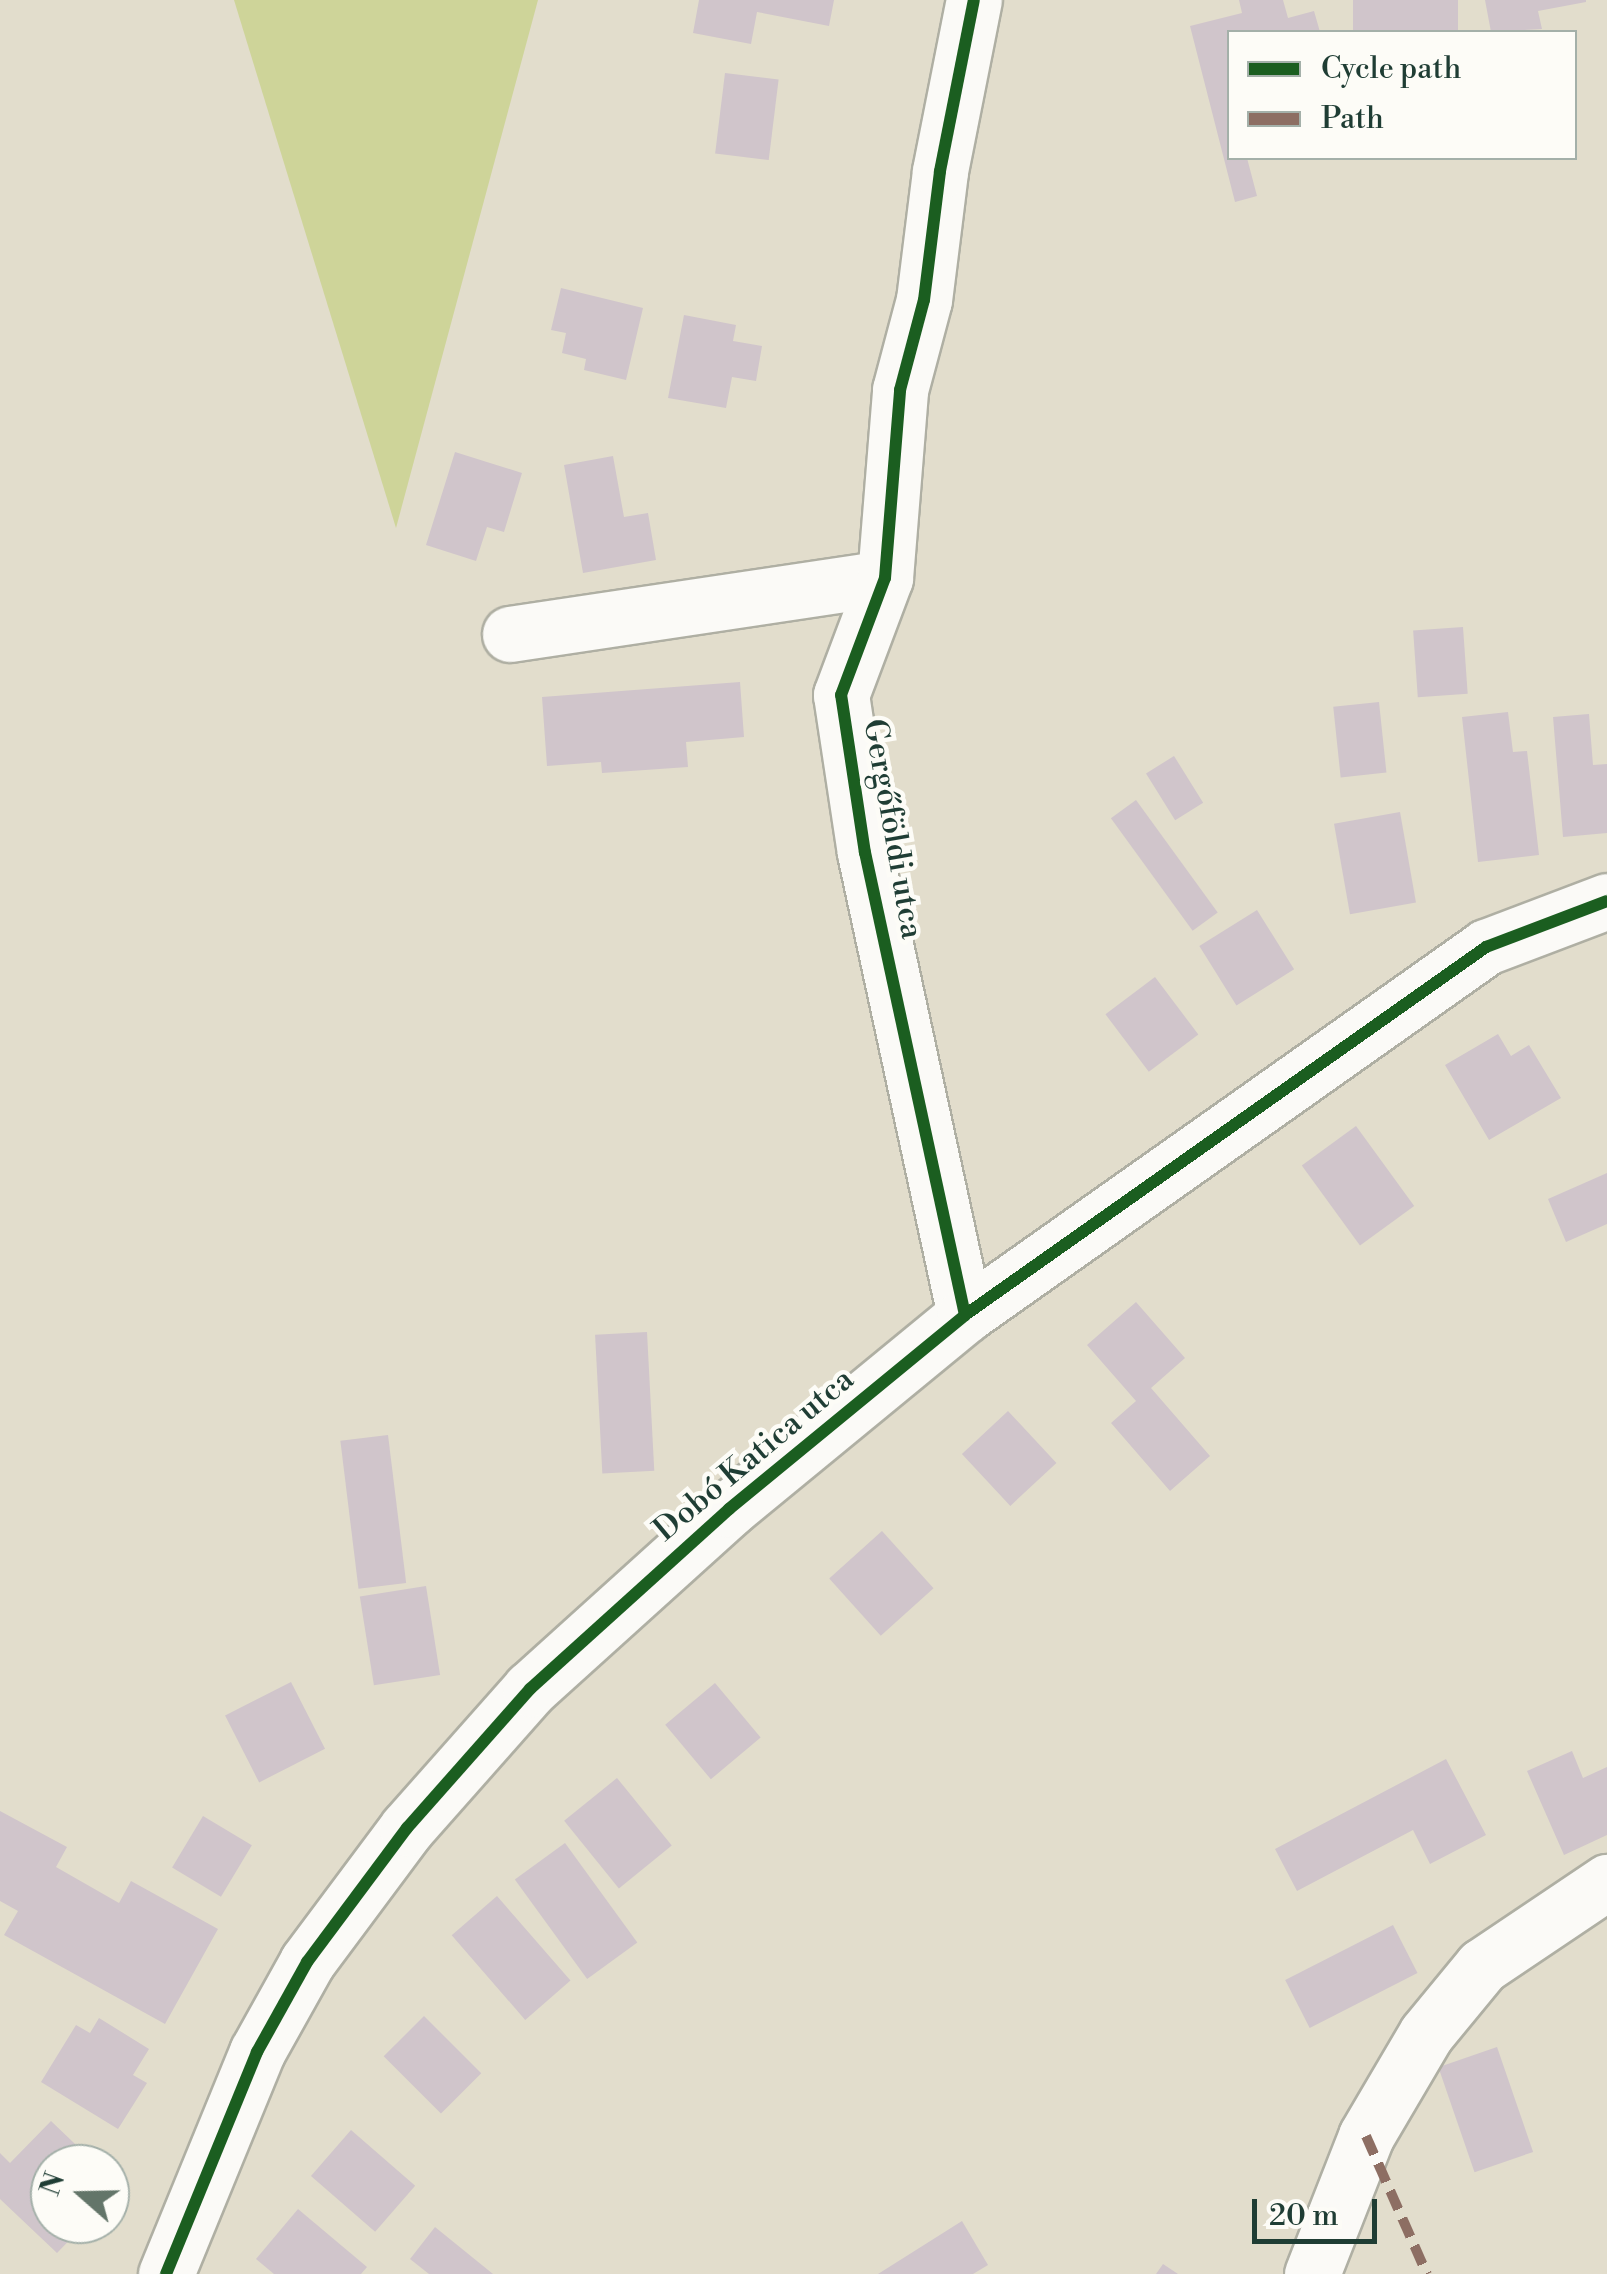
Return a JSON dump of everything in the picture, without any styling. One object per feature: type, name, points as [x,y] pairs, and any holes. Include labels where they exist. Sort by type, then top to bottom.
[{"type":"street","name":"Gergőföldi utca","points":[[965,1315],[865,852],[842,695],[885,578],[900,390],[924,300],[940,171],[974,0]]},
{"type":"street","points":[[510,634],[885,578]]},
{"type":"street","name":"Dobó Katica utca","points":[[166,2274],[256,2052],[307,1962],[407,1828],[530,1689],[729,1508],[965,1315],[1486,947],[1607,901]]},
{"type":"street","points":[[1312,2274],[1366,2136],[1426,2034],[1482,1966],[1607,1882]]},
{"type":"green space","points":[[234,0],[538,0],[396,528]]},
{"type":"building","points":[[699,0],[834,0],[829,26],[757,12],[751,44],[693,33]]},
{"type":"building","points":[[1239,0],[1283,0],[1288,18],[1314,11],[1319,30],[1227,30],[1227,160],[1248,160],[1257,196],[1235,202],[1190,26],[1242,13]]},
{"type":"building","points":[[1353,0],[1458,0],[1458,30],[1353,30]]},
{"type":"building","points":[[1485,0],[1586,0],[1538,11],[1542,29],[1491,30]]},
{"type":"building","points":[[725,73],[779,80],[769,160],[715,153]]},
{"type":"building","points":[[561,288],[643,308],[626,380],[584,370],[586,359],[562,353],[566,333],[551,330]]},
{"type":"building","points":[[684,315],[736,325],[733,341],[762,346],[756,381],[732,377],[726,408],[668,398]]},
{"type":"building","points":[[455,452],[522,473],[504,532],[487,527],[476,561],[426,545]]},
{"type":"building","points":[[613,456],[624,517],[648,513],[656,560],[583,573],[564,465]]},
{"type":"building","points":[[1463,627],[1468,694],[1418,697],[1413,630]]},
{"type":"building","points":[[740,682],[744,737],[686,742],[688,767],[602,773],[601,762],[547,766],[542,697]]},
{"type":"building","points":[[1379,702],[1386,773],[1341,777],[1333,707]]},
{"type":"building","points":[[1508,712],[1513,752],[1527,751],[1539,855],[1478,862],[1462,717]]},
{"type":"building","points":[[1589,714],[1593,765],[1607,764],[1607,833],[1563,837],[1553,717]]},
{"type":"building","points":[[1174,756],[1203,803],[1175,820],[1146,773]]},
{"type":"building","points":[[1136,800],[1218,912],[1193,931],[1111,818]]},
{"type":"building","points":[[1400,812],[1416,903],[1350,914],[1334,824]]},
{"type":"building","points":[[1257,910],[1294,969],[1236,1005],[1199,946]]},
{"type":"building","points":[[1155,977],[1198,1035],[1149,1072],[1105,1014]]},
{"type":"building","points":[[1498,1034],[1511,1056],[1529,1045],[1561,1098],[1489,1140],[1445,1065]]},
{"type":"building","points":[[1356,1126],[1414,1206],[1360,1245],[1302,1165]]},
{"type":"building","points":[[1607,1173],[1607,1224],[1566,1242],[1548,1199]]},
{"type":"building","points":[[1136,1302],[1185,1358],[1151,1388],[1210,1456],[1170,1491],[1111,1423],[1136,1401],[1087,1345]]},
{"type":"building","points":[[647,1332],[654,1471],[602,1474],[595,1335]]},
{"type":"building","points":[[1008,1411],[1056,1463],[1010,1506],[962,1454]]},
{"type":"building","points":[[388,1435],[406,1583],[359,1589],[340,1441]]},
{"type":"building","points":[[882,1531],[934,1588],[881,1636],[829,1579]]},
{"type":"building","points":[[426,1586],[440,1675],[374,1685],[360,1596]]},
{"type":"building","points":[[291,1682],[325,1749],[259,1782],[225,1716]]},
{"type":"building","points":[[715,1683],[761,1737],[711,1779],[665,1725]]},
{"type":"building","points":[[1572,1751],[1583,1778],[1607,1767],[1607,1835],[1564,1855],[1527,1771]]},
{"type":"building","points":[[1446,1759],[1486,1835],[1430,1864],[1413,1830],[1297,1891],[1275,1849]]},
{"type":"building","points":[[617,1778],[672,1846],[619,1888],[564,1821]]},
{"type":"building","points":[[0,1811],[67,1847],[56,1867],[119,1903],[131,1881],[218,1929],[165,2024],[4,1935],[18,1911],[0,1901]]},
{"type":"building","points":[[203,1816],[252,1845],[221,1897],[172,1867]]},
{"type":"building","points":[[565,1843],[637,1943],[587,1979],[515,1879]]},
{"type":"building","points":[[497,1896],[570,1981],[525,2020],[452,1935]]},
{"type":"building","points":[[1393,1925],[1418,1973],[1310,2028],[1285,1980]]},
{"type":"building","points":[[424,2016],[481,2073],[441,2114],[384,2056]]},
{"type":"building","points":[[99,2018],[149,2049],[133,2075],[147,2083],[118,2129],[41,2082],[76,2025],[90,2033]]},
{"type":"building","points":[[1497,2047],[1533,2152],[1475,2172],[1438,2067]]},
{"type":"building","points":[[51,2121],[75,2144],[30,2144],[30,2227],[0,2199],[0,2153],[10,2163]]},
{"type":"building","points":[[351,2130],[415,2186],[375,2232],[311,2176]]},
{"type":"building","points":[[298,2209],[367,2267],[361,2274],[274,2274],[256,2259]]},
{"type":"building","points":[[962,2221],[988,2265],[973,2274],[878,2274]]},
{"type":"building","points":[[435,2227],[493,2274],[429,2274],[410,2259]]},
{"type":"building","points":[[48,2244],[66,2244],[57,2253]]},
{"type":"building","points":[[1163,2264],[1178,2274],[1156,2274]]},
{"type":"marked path","points":[[1366,2136],[1427,2274]]},
{"type":"cycle path","points":[[965,1315],[865,853],[841,695],[885,578],[900,390],[924,300],[940,171],[974,0]]},
{"type":"cycle path","points":[[166,2274],[257,2052],[307,1962],[407,1828],[530,1689],[729,1509],[965,1315],[1486,947],[1607,901]]}]
